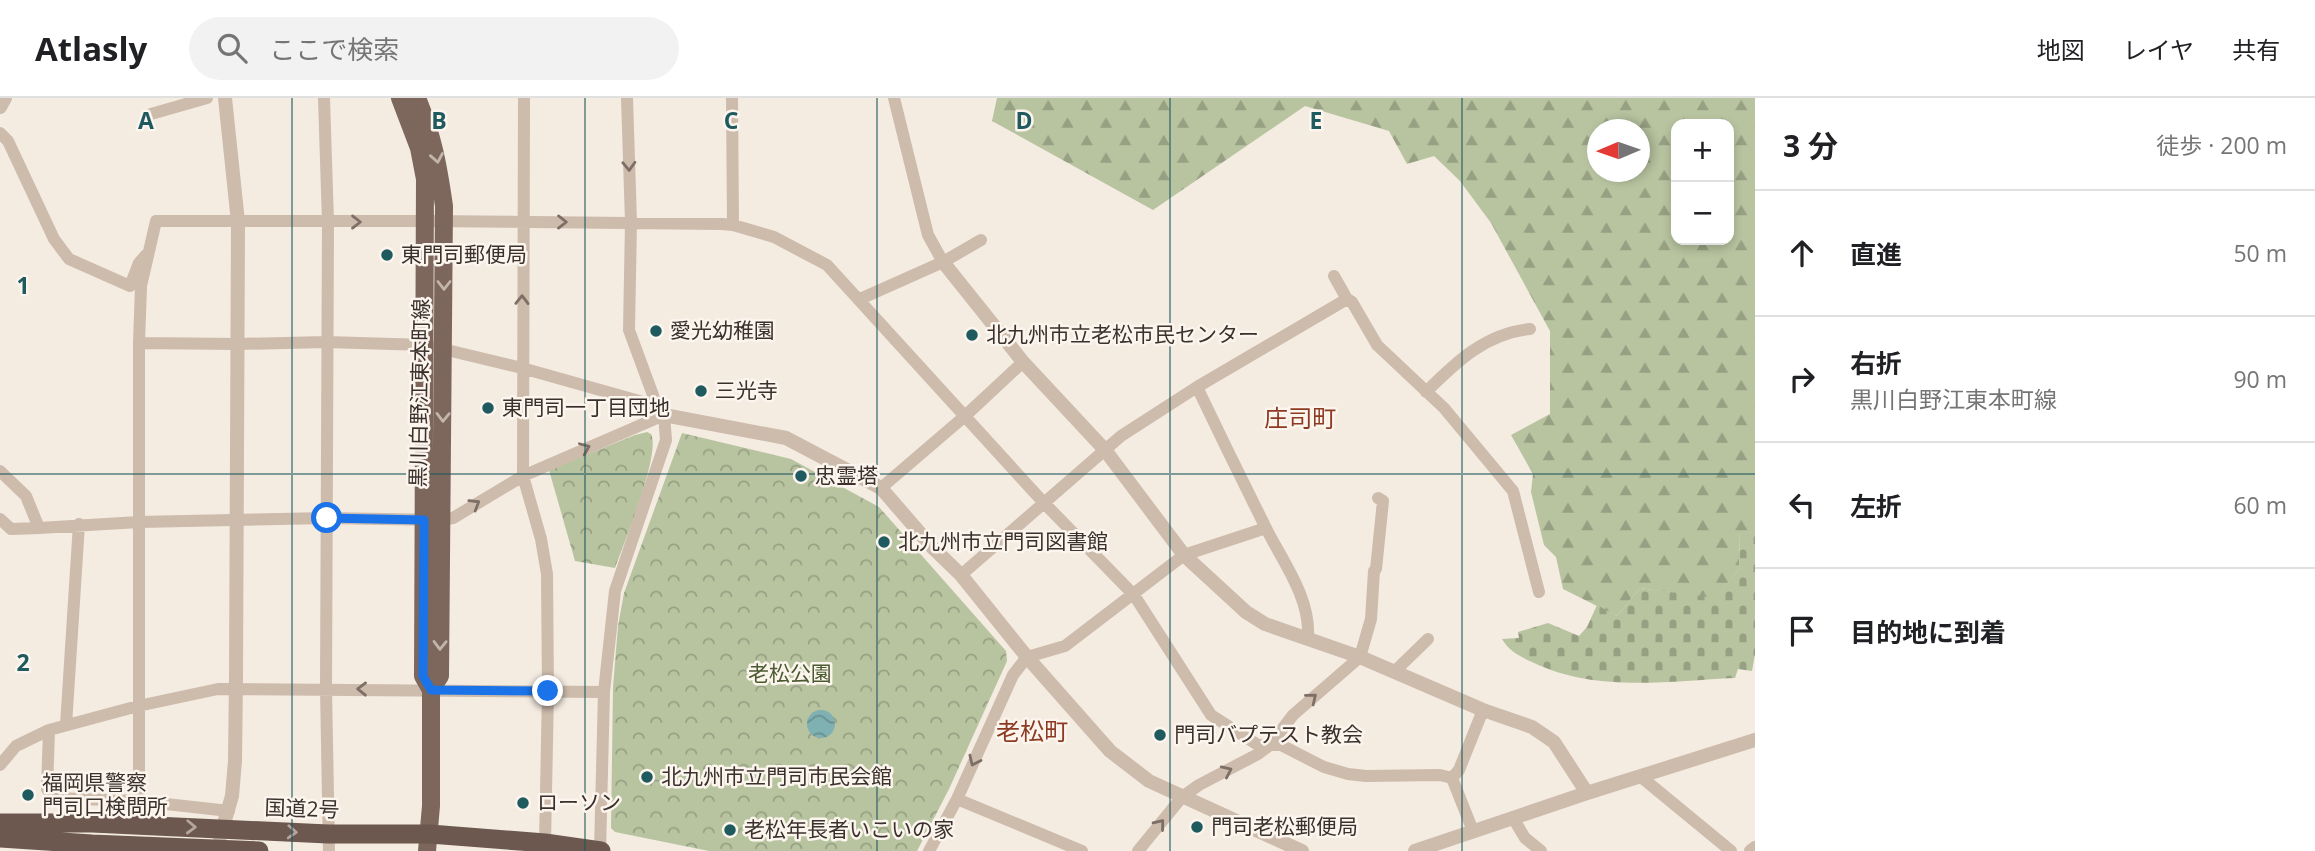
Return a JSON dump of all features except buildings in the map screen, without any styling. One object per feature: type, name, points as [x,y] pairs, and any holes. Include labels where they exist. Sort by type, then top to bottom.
[{"type":"highway","name":"国道2号","points":[[0,823],[226,820],[329,842],[545,843],[600,851]]},
{"type":"highway","name":"国道2号","points":[[0,838],[259,851]]},
{"type":"main road","name":"黒川白野江東本町線","points":[[400,98],[419,148],[435,221]]},
{"type":"main road","name":"黒川白野江東本町線","points":[[417,98],[437,155],[433,520],[440,676],[431,690],[428,843]]},
{"type":"street","points":[[0,107],[5,98]]},
{"type":"street","points":[[151,114],[207,98]]},
{"type":"street","points":[[214,850],[226,820],[235,761],[239,222],[225,98]]},
{"type":"street","points":[[324,98],[328,222],[326,688],[329,842]]},
{"type":"street","points":[[524,98],[523,476],[541,539],[547,574],[545,843]]},
{"type":"street","points":[[600,851],[604,692],[615,591],[666,440],[661,410],[629,330],[631,222],[627,98]]},
{"type":"street","points":[[732,98],[733,225]]},
{"type":"street","points":[[894,98],[928,234],[943,262],[1023,362],[1105,450],[1185,555],[1246,612],[1265,624],[1360,657],[1483,710],[1532,727],[1553,742],[1587,793]]},
{"type":"street","points":[[0,133],[8,141],[54,239],[69,259],[130,286],[139,263],[151,250]]},
{"type":"street","points":[[138,801],[139,343],[141,286],[156,221],[631,222],[733,225],[774,237],[827,265],[1044,503],[1134,595],[1211,715],[1258,745],[1281,745],[1324,767],[1348,774],[1440,775],[1452,778]]},
{"type":"street","points":[[860,299],[943,262],[981,240]]},
{"type":"street","points":[[1335,276],[1377,345],[1444,408],[1513,491],[1539,592]]},
{"type":"street","points":[[961,575],[1121,436],[1197,387],[1348,299]]},
{"type":"street","points":[[1426,392],[1454,363],[1493,339],[1509,332],[1530,329]]},
{"type":"street","points":[[139,343],[326,342],[435,347],[522,368],[661,410],[786,439],[881,488],[932,547],[961,575],[1027,657],[1110,751],[1149,781],[1302,851]]},
{"type":"street","points":[[881,488],[1023,362]]},
{"type":"street","points":[[1197,387],[1298,587],[1307,621],[1308,639]]},
{"type":"street","points":[[0,519],[11,529],[139,522],[453,518],[523,476],[661,410]]},
{"type":"street","points":[[0,471],[26,496],[39,528]]},
{"type":"street","points":[[1138,851],[1182,797],[1253,758],[1270,745],[1293,715],[1360,657],[1371,619],[1383,501],[1378,498]]},
{"type":"street","points":[[66,725],[79,524]]},
{"type":"street","points":[[929,851],[957,799],[1013,675],[1027,657],[1065,646],[1185,555],[1266,528]]},
{"type":"street","points":[[1394,672],[1428,639]]},
{"type":"street","points":[[0,765],[16,746],[49,730],[138,706],[218,689],[604,692]]},
{"type":"street","points":[[1452,778],[1459,770],[1483,710]]},
{"type":"street","points":[[49,730],[47,789],[54,798],[138,801],[226,820]]},
{"type":"street","points":[[1415,851],[1755,740]]},
{"type":"street","points":[[1640,776],[1731,851]]},
{"type":"street","points":[[1452,778],[1473,831]]},
{"type":"street","points":[[957,799],[1082,851]]},
{"type":"street","points":[[1513,818],[1525,838],[1541,851]]},
{"type":"green space","points":[[997,98],[1755,98],[1755,533],[1740,532],[1739,569],[1716,599],[1640,588],[1617,616],[1563,589],[1556,557],[1544,545],[1531,492],[1533,474],[1511,435],[1550,414],[1550,331],[1491,223],[1460,181],[1434,156],[1407,164],[1389,131],[1305,106],[1153,210],[992,121]]},
{"type":"green space","points":[[647,432],[651,434],[653,444],[651,460],[615,568],[575,561],[549,470]]},
{"type":"green space","name":"老松公園","points":[[682,433],[791,459],[879,507],[1006,651],[1007,661],[949,789],[917,851],[709,851],[615,832],[611,828],[613,687],[618,626],[624,593]]},
{"type":"green space","points":[[1740,531],[1755,533],[1755,654],[1752,671],[1738,669],[1735,678],[1657,682],[1632,683],[1581,678],[1532,662],[1515,653],[1502,639],[1519,638],[1518,632],[1548,623],[1579,636],[1587,627],[1597,605],[1617,616],[1640,588],[1716,598],[1739,569]]},
{"type":"water","points":[[821,710],[831,714],[835,724],[831,734],[821,738],[811,734],[807,724],[811,714]]},
{"type":"place","name":"東門司郵便局","points":[[387,255]]},
{"type":"place","name":"愛光幼稚園","points":[[656,331]]},
{"type":"place","name":"北九州市立老松市民センター","points":[[972,335]]},
{"type":"place","name":"三光寺","points":[[701,391]]},
{"type":"place","name":"東門司一丁目団地","points":[[488,408]]},
{"type":"place","name":"忠霊塔","points":[[801,476]]},
{"type":"place","name":"北九州市立門司図書館","points":[[884,542]]},
{"type":"place","name":"門司バプテスト教会","points":[[1160,735]]},
{"type":"place","name":"北九州市立門司市民会館","points":[[647,777]]},
{"type":"place","name":"福岡県警察 門司口検問所","points":[[28,795]]},
{"type":"place","name":"ローソン","points":[[523,803]]},
{"type":"place","name":"門司老松郵便局","points":[[1197,827]]},
{"type":"place","name":"老松年長者いこいの家","points":[[730,830]]},
{"type":"district","name":"庄司町","points":[[1300,419]]},
{"type":"district","name":"老松町","points":[[1032,732]]},
{"type":"route","points":[[327,518],[424,520],[423,676],[431,690],[548,691]]}]
